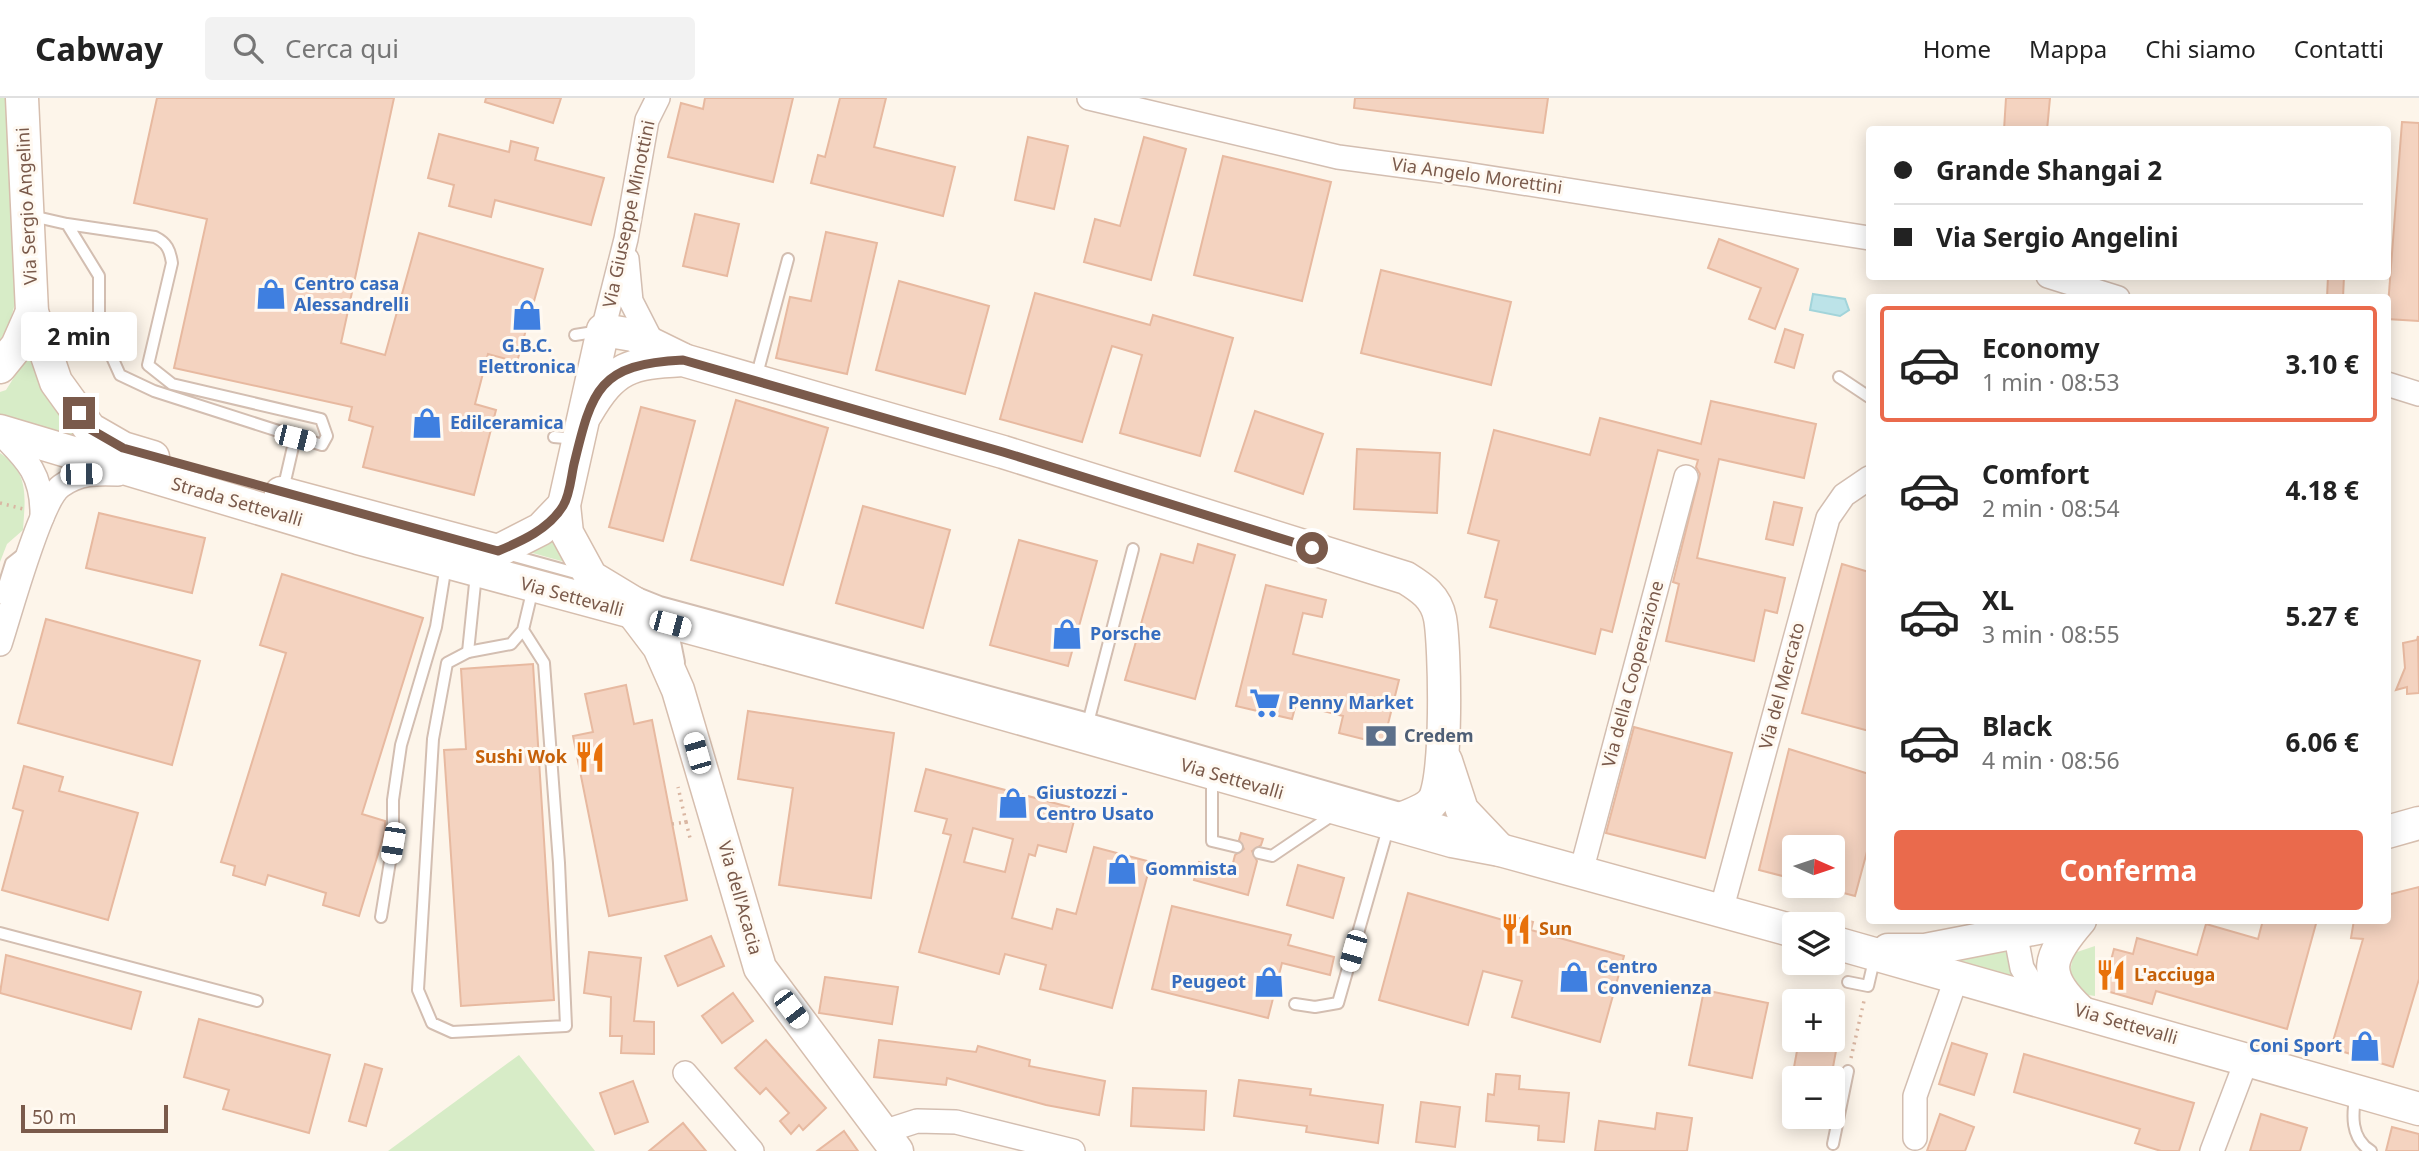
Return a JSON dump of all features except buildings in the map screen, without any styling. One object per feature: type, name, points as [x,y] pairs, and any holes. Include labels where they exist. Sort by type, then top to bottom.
[{"type":"main road","name":"Via Sergio Angelini","points":[[22,98],[33,312],[56,382],[90,429],[123,448]]},
{"type":"main road","points":[[0,368],[17,346],[33,312]]},
{"type":"main road","points":[[672,635],[591,578],[568,533],[564,505],[589,333],[633,335],[683,360],[1003,452],[1406,578],[1428,592],[1440,616],[1444,757],[1440,786],[1433,802],[1402,818]]},
{"type":"main road","points":[[573,430],[601,387],[624,370],[643,362],[683,360]]},
{"type":"main road","name":"Strada Settevalli","points":[[0,432],[145,475],[474,563]]},
{"type":"main road","name":"Strada Settevalli","points":[[123,448],[282,494],[474,563]]},
{"type":"main road","points":[[474,563],[541,530],[564,505]]},
{"type":"main road","name":"Via Settevalli","points":[[474,563],[672,635],[913,687],[1341,809],[1402,818],[1489,840],[1581,872],[1782,928]]},
{"type":"main road","name":"Via dell'Acacia","points":[[672,635],[760,968],[890,1141]]},
{"type":"main road","points":[[1444,757],[1457,801],[1489,840]]},
{"type":"main road","points":[[2391,831],[2419,823]]},
{"type":"main road","points":[[1856,958],[1951,945],[2058,924]]},
{"type":"main road","points":[[2076,924],[2054,954],[2051,973],[2058,988],[2079,1010]]},
{"type":"main road","name":"Via Settevalli","points":[[1856,958],[1949,977],[2079,1010],[2419,1109]]},
{"type":"street","name":"Via Giuseppe Minottini","points":[[589,333],[626,239],[647,120],[658,98]]},
{"type":"street","name":"Via Angelo Morettini","points":[[1089,98],[1338,157],[1466,174],[1866,238]]},
{"type":"street","points":[[626,239],[631,301],[654,346]]},
{"type":"street","points":[[2061,280],[2105,294]]},
{"type":"street","points":[[2391,385],[2419,394]]},
{"type":"street","points":[[0,432],[22,454],[39,481],[42,518]]},
{"type":"street","points":[[0,644],[42,518],[58,488],[81,474],[145,475]]},
{"type":"street","name":"Via della Cooperazione","points":[[1581,872],[1686,477]]},
{"type":"street","name":"Via del Mercato","points":[[1721,911],[1828,518],[1844,495],[1866,480]]},
{"type":"street","points":[[2015,932],[2022,968],[2041,1000]]},
{"type":"street","points":[[1915,1138],[1916,1096],[1949,977],[1943,955],[1951,945]]},
{"type":"street","points":[[2212,1151],[2247,1059]]},
{"type":"street","points":[[685,1073],[752,1151]]},
{"type":"street","points":[[890,1141],[917,1121],[956,1122],[1073,1151]]},
{"type":"lane","points":[[29,215],[67,224],[155,237],[164,242],[170,251],[172,262],[148,365],[172,384],[321,418],[327,436],[322,445],[154,391],[120,375],[99,328],[99,276],[67,224]]},
{"type":"lane","points":[[756,381],[788,259]]},
{"type":"lane","points":[[1839,377],[1866,395]]},
{"type":"lane","points":[[282,494],[295,438]]},
{"type":"lane","points":[[0,598],[12,563],[33,546]]},
{"type":"lane","points":[[1089,719],[1133,549]]},
{"type":"lane","points":[[468,652],[474,563]]},
{"type":"lane","points":[[381,917],[393,843],[393,800],[401,745],[436,627],[474,563]]},
{"type":"lane","name":"Via Settevalli","points":[[474,563],[591,578]]},
{"type":"lane","points":[[523,630],[544,663],[559,863],[566,1026],[452,1032],[432,1023],[418,990],[433,739],[447,663],[468,652],[511,644],[523,630],[534,586]]},
{"type":"lane","name":"Via Settevalli","points":[[672,635],[1089,719],[1402,818]]},
{"type":"lane","points":[[1212,773],[1212,841],[1237,847]]},
{"type":"lane","points":[[1259,853],[1272,856],[1341,809]]},
{"type":"lane","points":[[1295,1004],[1315,1007],[1338,1003],[1402,818]]},
{"type":"lane","points":[[0,933],[257,1001]]},
{"type":"lane","points":[[1848,982],[1856,958]]},
{"type":"lane","points":[[1833,1144],[1848,1071]]},
{"type":"lane","points":[[2356,1091],[2351,1119],[2365,1147],[2371,1151]]},
{"type":"path","points":[[678,788],[691,842]]},
{"type":"path","points":[[672,824],[686,822]]},
{"type":"path","points":[[1848,1071],[1856,958]]},
{"type":"green space","points":[[0,98],[7,98],[18,292],[9,326],[0,340]]},
{"type":"green space","points":[[32,349],[102,450],[0,420],[0,392],[6,390]]},
{"type":"green space","points":[[0,453],[17,469],[25,497],[23,530],[7,544],[0,562]]},
{"type":"green space","points":[[559,529],[572,564],[529,552]]},
{"type":"green space","points":[[2009,944],[2026,990],[1951,970],[1954,958]]},
{"type":"green space","points":[[2095,946],[2095,996],[2081,994],[2072,988],[2070,971],[2074,953]]},
{"type":"green space","points":[[519,1055],[595,1151],[388,1151]]},
{"type":"water","points":[[1813,294],[1845,299],[1849,310],[1840,316],[1810,310]]},
{"type":"place","name":"Centro casa Alessandrelli","points":[[271,294]]},
{"type":"place","name":"G.B.C. Elettronica","points":[[527,315]]},
{"type":"place","name":"Edilceramica","points":[[427,423]]},
{"type":"place","name":"Porsche","points":[[1067,634]]},
{"type":"place","name":"Penny Market","points":[[1265,703]]},
{"type":"place","name":"Credem","points":[[1381,736]]},
{"type":"place","name":"Sushi Wok","points":[[590,757]]},
{"type":"place","name":"Giustozzi - Centro Usato","points":[[1013,803]]},
{"type":"place","name":"Gommista","points":[[1122,869]]},
{"type":"place","name":"Sun","points":[[1516,929]]},
{"type":"place","name":"L'acciuga","points":[[2111,975]]},
{"type":"place","name":"Centro Convenienza","points":[[1574,977]]},
{"type":"place","name":"Peugeot","points":[[1269,982]]},
{"type":"place","name":"Coni Sport","points":[[2365,1046]]},
{"type":"route","points":[[79,413],[90,429],[123,448],[282,494],[498,551],[541,530],[564,505],[586,414],[601,387],[624,370],[643,362],[683,360],[1003,452],[1312,548]]}]
